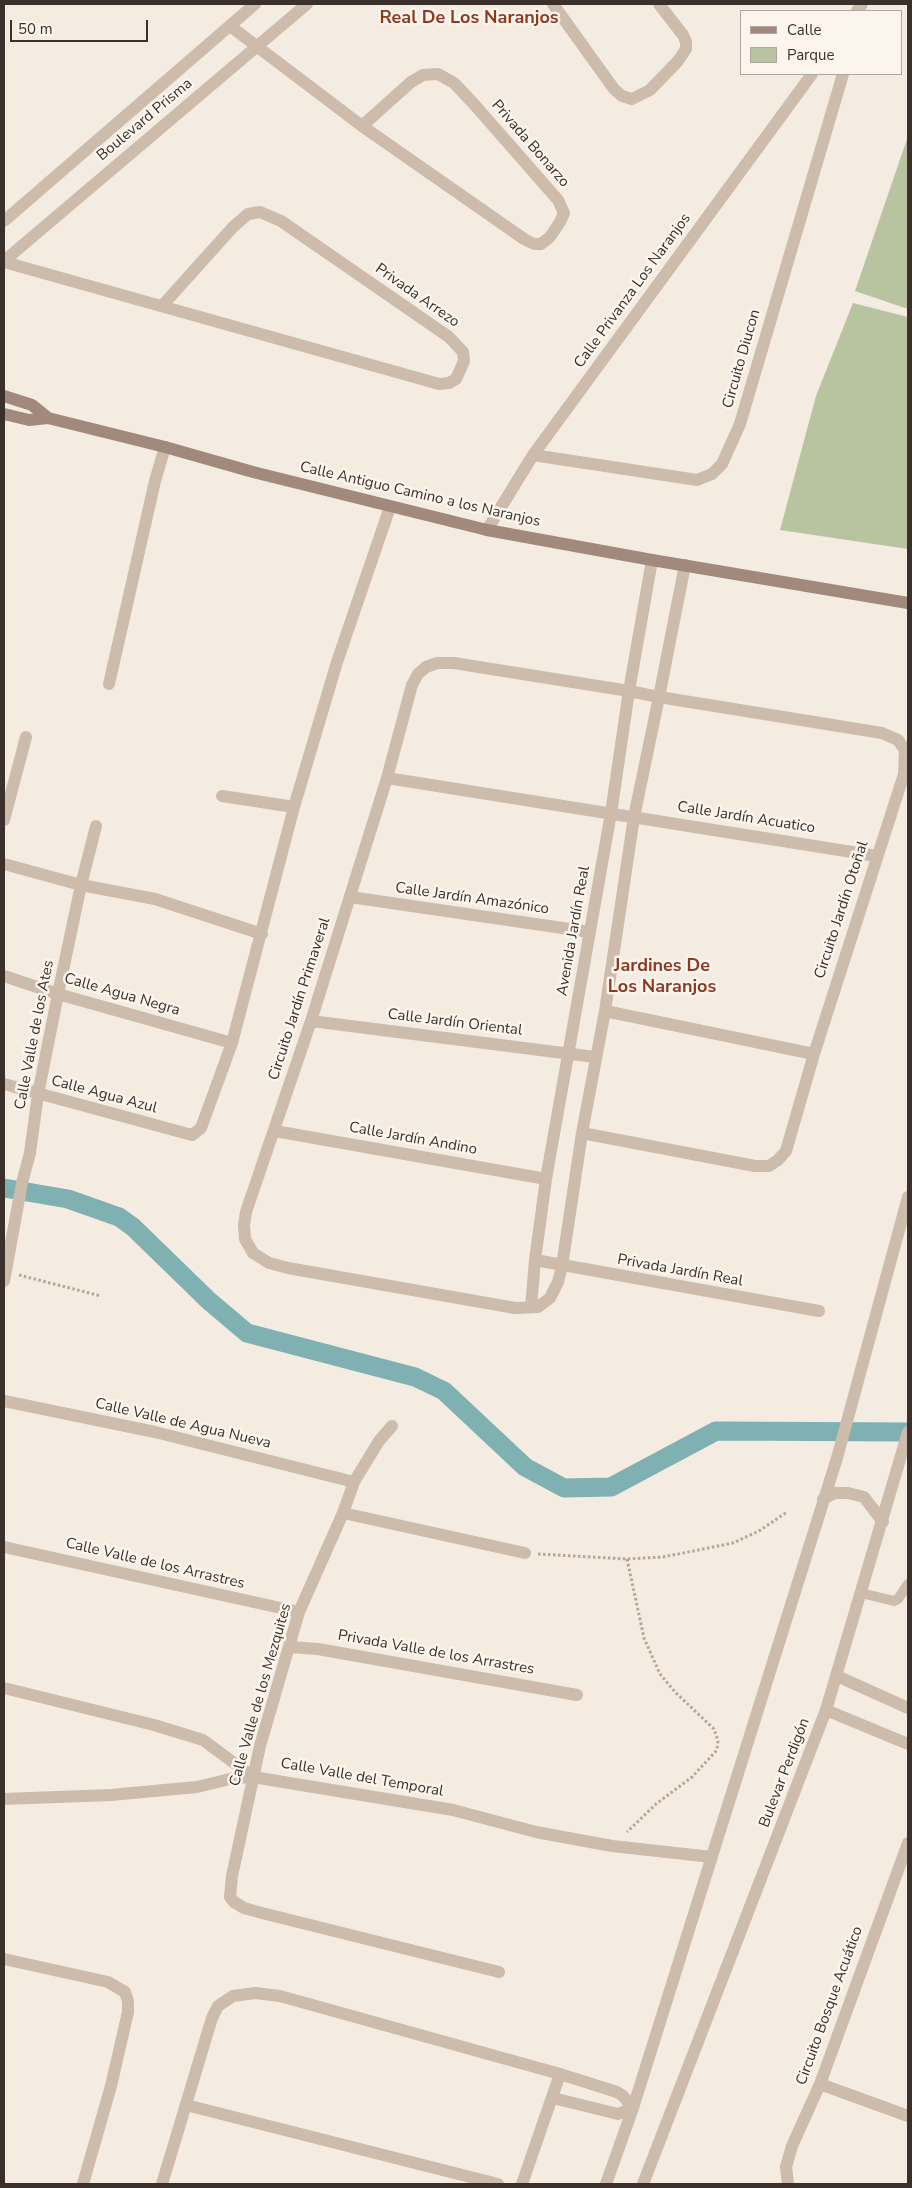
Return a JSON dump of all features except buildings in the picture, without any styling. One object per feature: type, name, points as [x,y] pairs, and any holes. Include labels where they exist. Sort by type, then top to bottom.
[{"type":"street","name":"Boulevard Prisma","points":[[4,221],[255,4]]},
{"type":"street","name":"Boulevard Prisma","points":[[4,262],[307,4]]},
{"type":"street","points":[[553,4],[614,89],[622,96],[632,99],[650,90],[686,49],[683,35],[659,4]]},
{"type":"street","name":"Privada Bonarzo","points":[[230,26],[362,126],[524,239],[534,244],[542,244],[550,237],[560,222],[564,213],[558,200],[454,83],[438,74],[423,75],[411,82],[362,126]]},
{"type":"street","name":"Calle Privanza Los Naranjos","points":[[487,530],[533,455],[811,75]]},
{"type":"street","name":"Circuito Diucon","points":[[533,455],[698,480],[712,474],[722,464],[740,424],[843,75]]},
{"type":"street","name":"Privada Arrezo","points":[[4,262],[439,384],[449,383],[456,379],[464,361],[463,352],[449,337],[281,220],[260,212],[248,214],[233,227],[162,306]]},
{"type":"street","name":"Calle Antiguo Camino a los Naranjos","points":[[4,396],[32,405],[48,418]]},
{"type":"street","name":"Calle Antiguo Camino a los Naranjos","points":[[4,414],[29,420],[48,418],[165,446],[253,472],[487,530],[908,603]]},
{"type":"street","points":[[109,684],[154,481],[165,446]]},
{"type":"street","points":[[232,1043],[294,807],[337,662],[390,507]]},
{"type":"street","name":"Avenida Jardín Real","points":[[531,1308],[535,1260],[546,1179],[570,1053],[652,560]]},
{"type":"street","points":[[562,1266],[582,1133],[605,1011],[634,817],[685,565]]},
{"type":"street","name":"Circuito Jardín Primaveral","points":[[562,1266],[555,1289],[545,1303],[531,1308],[515,1308],[269,1263],[253,1253],[245,1238],[244,1225],[246,1212],[311,1021],[387,778],[412,685],[418,674],[426,667],[437,663],[454,663],[629,691]]},
{"type":"street","name":"Circuito Jardín Otoñal","points":[[582,1133],[755,1166],[769,1166],[778,1160],[786,1151],[814,1054],[904,774],[905,750],[898,740],[882,733],[629,691]]},
{"type":"street","points":[[4,820],[26,737]]},
{"type":"street","name":"Calle Jardín Acuatico","points":[[387,778],[877,856]]},
{"type":"street","points":[[222,796],[294,807]]},
{"type":"street","name":"Calle Valle de los Ates","points":[[5,1276],[22,1183],[30,1153],[38,1094],[58,994],[81,885],[96,826]]},
{"type":"street","points":[[4,864],[81,885],[155,899],[262,934]]},
{"type":"street","name":"Calle Jardín Amazónico","points":[[350,897],[590,932]]},
{"type":"street","name":"Calle Agua Negra","points":[[4,976],[58,994],[232,1043]]},
{"type":"street","points":[[605,1011],[814,1054]]},
{"type":"street","name":"Calle Jardín Oriental","points":[[311,1021],[595,1057]]},
{"type":"street","name":"Calle Agua Azul","points":[[4,1084],[192,1136],[201,1128],[232,1043]]},
{"type":"street","name":"Calle Jardín Andino","points":[[275,1131],[546,1179]]},
{"type":"street","points":[[606,2184],[633,2108],[837,1458],[908,1197]]},
{"type":"street","name":"Privada Jardín Real","points":[[535,1260],[819,1312]]},
{"type":"street","name":"Calle Valle de Agua Nueva","points":[[4,1401],[155,1432],[354,1482]]},
{"type":"street","name":"Calle Valle de los Mezquites","points":[[392,1426],[354,1482],[343,1513],[299,1612],[260,1746],[232,1876],[230,1897],[244,1908],[499,1972]]},
{"type":"street","name":"Bulevar Perdigón","points":[[643,2184],[826,1710],[908,1432]]},
{"type":"street","points":[[823,1499],[835,1493],[848,1493],[864,1497],[883,1522]]},
{"type":"street","points":[[343,1513],[525,1553]]},
{"type":"street","name":"Calle Valle de los Arrastres","points":[[4,1547],[299,1612]]},
{"type":"street","name":"Privada Valle de los Arrastres","points":[[290,1647],[318,1649],[577,1695]]},
{"type":"street","points":[[837,1676],[908,1708]]},
{"type":"street","points":[[4,1688],[154,1725],[203,1740],[253,1777]]},
{"type":"street","points":[[826,1710],[908,1744]]},
{"type":"street","name":"Calle Valle del Temporal","points":[[4,1800],[175,1790],[198,1787],[234,1778],[253,1777],[452,1810],[536,1832],[612,1846],[712,1857]]},
{"type":"street","name":"Circuito Bosque Acuático","points":[[788,2183],[786,2167],[792,2146],[820,2084],[908,1842]]},
{"type":"street","points":[[4,1958],[93,1977],[118,1986],[125,1992],[128,2001],[128,2012],[112,2086],[83,2184]]},
{"type":"street","points":[[162,2184],[212,2018],[218,2006],[233,1996],[255,1993],[280,1996],[560,2074],[617,2092],[633,2108]]},
{"type":"street","points":[[522,2184],[560,2074]]},
{"type":"street","points":[[820,2084],[908,2116]]},
{"type":"street","points":[[553,2098],[618,2114],[633,2108]]},
{"type":"street","points":[[186,2105],[498,2184]]},
{"type":"lane","points":[[861,1593],[894,1601],[898,1599],[908,1584]]},
{"type":"path","points":[[5,1276],[101,1296]]},
{"type":"path","points":[[525,1553],[627,1559],[663,1557],[733,1543],[758,1531],[787,1512]]},
{"type":"path","points":[[612,1846],[656,1804],[692,1777],[717,1750],[718,1740],[714,1729],[675,1692],[660,1674],[644,1638],[627,1559]]},
{"type":"green space","points":[[908,136],[908,309],[855,291]]},
{"type":"green space","points":[[853,303],[908,317],[908,549],[780,530],[816,396]]},
{"type":"waterway","points":[[4,1188],[68,1199],[119,1217],[133,1227],[208,1300],[247,1333],[415,1377],[444,1391],[525,1467],[564,1488],[611,1487],[716,1431],[908,1432]]},
{"type":"district","name":"Real De Los Naranjos","points":[[469,19]]},
{"type":"district","name":"Jardines De Los Naranjos","points":[[662,978]]}]
